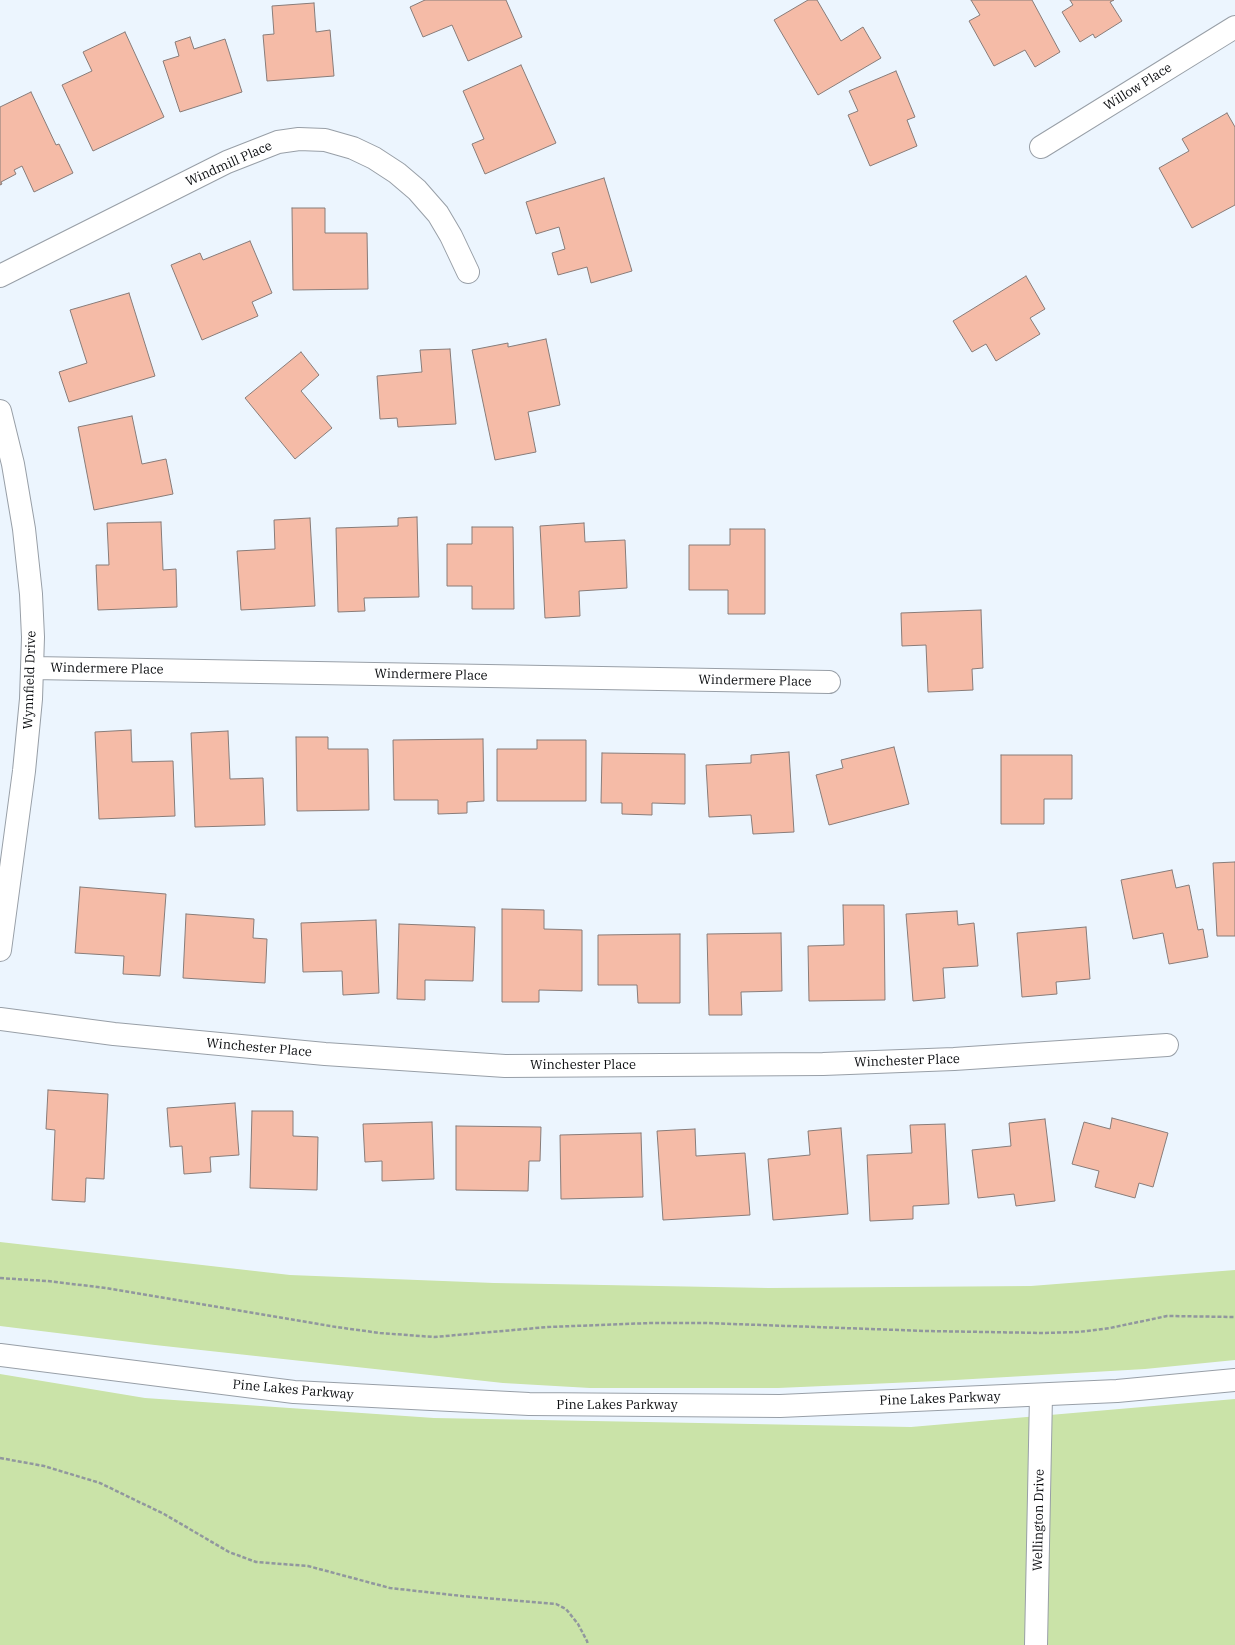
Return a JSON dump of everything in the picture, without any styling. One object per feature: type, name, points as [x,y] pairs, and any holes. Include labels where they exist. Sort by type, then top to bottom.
[{"type":"street","name":"Willow Place","points":[[1041,147],[1235,27]]},
{"type":"street","name":"Windmill Place","points":[[0,276],[227,162],[278,142],[299,139],[325,140],[353,148],[374,158],[397,173],[417,190],[438,214],[451,236],[468,272]]},
{"type":"street","name":"Wynnfield Drive","points":[[0,411],[13,464],[24,530],[31,594],[33,668],[24,771],[0,950]]},
{"type":"street","name":"Windermere Place","points":[[33,668],[829,682]]},
{"type":"street","name":"Winchester Place","points":[[0,1019],[114,1034],[310,1053],[505,1066],[823,1064],[954,1059],[1167,1045]]},
{"type":"street","name":"Pine Lakes Parkway","points":[[0,1355],[294,1392],[529,1404],[780,1406],[1118,1391],[1235,1380]]},
{"type":"street","name":"Wellington Drive","points":[[1036,1645],[1041,1395]]},
{"type":"path","points":[[0,1278],[47,1281],[106,1288],[336,1327],[434,1338],[548,1327],[651,1323],[706,1323],[918,1331],[1043,1333],[1078,1332],[1110,1328],[1167,1316],[1235,1317]]},
{"type":"path","points":[[0,1458],[44,1466],[100,1483],[164,1514],[229,1552],[256,1562],[308,1566],[390,1588],[556,1604],[566,1609],[574,1619],[587,1640],[588,1645]]},
{"type":"green space","points":[[0,1242],[290,1275],[494,1283],[769,1288],[1031,1286],[1235,1270],[1235,1360],[1145,1369],[938,1381],[778,1388],[590,1388],[503,1383],[155,1345],[0,1326]]},
{"type":"green space","points":[[0,1374],[145,1398],[434,1418],[911,1427],[1235,1399],[1235,1645],[0,1645]]},
{"type":"building","points":[[425,0],[506,0],[522,37],[468,61],[452,25],[423,37],[410,7]]},
{"type":"building","points":[[808,0],[817,0],[841,41],[863,27],[881,58],[818,95],[774,20]]},
{"type":"building","points":[[971,0],[1032,0],[1060,52],[1035,67],[1025,50],[994,66],[969,21],[980,15]]},
{"type":"building","points":[[1070,0],[1114,0],[1110,2],[1122,21],[1095,38],[1093,34],[1080,42],[1062,12],[1073,5]]},
{"type":"building","points":[[314,3],[316,32],[330,30],[334,76],[267,81],[263,35],[274,34],[272,6]]},
{"type":"building","points":[[125,32],[164,117],[93,151],[62,85],[92,71],[83,52]]},
{"type":"building","points":[[190,37],[194,49],[225,39],[242,92],[180,112],[163,61],[179,56],[175,42]]},
{"type":"building","points":[[521,65],[556,143],[485,174],[472,144],[484,139],[463,91]]},
{"type":"building","points":[[896,71],[915,117],[907,120],[917,146],[870,166],[848,115],[858,111],[849,91]]},
{"type":"building","points":[[31,92],[56,145],[59,144],[73,173],[34,192],[22,166],[14,170],[16,174],[1,182],[2,184],[0,185],[0,107]]},
{"type":"building","points":[[1227,113],[1235,127],[1235,205],[1192,228],[1159,168],[1189,151],[1182,139]]},
{"type":"building","points":[[604,178],[632,271],[591,283],[587,267],[558,275],[552,253],[565,249],[559,227],[536,234],[526,202]]},
{"type":"building","points":[[292,208],[325,208],[325,233],[367,233],[368,289],[293,290]]},
{"type":"building","points":[[250,241],[272,293],[252,302],[258,316],[202,340],[171,265],[200,253],[203,260]]},
{"type":"building","points":[[1026,276],[1045,309],[1030,318],[1040,334],[996,361],[986,344],[972,352],[953,321]]},
{"type":"building","points":[[129,293],[155,376],[69,402],[59,372],[87,363],[70,310]]},
{"type":"building","points":[[546,339],[560,405],[528,412],[536,452],[495,460],[472,350],[508,343],[508,347]]},
{"type":"building","points":[[450,349],[456,424],[398,427],[397,418],[380,419],[377,376],[422,372],[420,350]]},
{"type":"building","points":[[301,352],[319,375],[301,391],[332,428],[295,459],[245,398]]},
{"type":"building","points":[[132,416],[142,464],[166,459],[173,494],[94,510],[78,427]]},
{"type":"building","points":[[417,517],[419,597],[364,598],[365,611],[338,612],[336,528],[398,526],[398,518]]},
{"type":"building","points":[[310,518],[315,606],[241,610],[237,551],[275,549],[274,520]]},
{"type":"building","points":[[161,522],[163,570],[176,569],[177,607],[98,610],[96,565],[109,565],[107,523]]},
{"type":"building","points":[[584,523],[585,542],[625,540],[627,588],[579,591],[580,616],[545,618],[540,526]]},
{"type":"building","points":[[472,527],[513,527],[514,609],[472,609],[472,586],[447,586],[447,544],[472,544]]},
{"type":"building","points":[[730,529],[765,529],[765,614],[728,614],[728,590],[689,590],[689,545],[730,545]]},
{"type":"building","points":[[981,610],[983,668],[972,669],[973,690],[928,692],[926,645],[902,646],[901,613]]},
{"type":"building","points":[[131,730],[132,762],[173,761],[175,816],[99,819],[95,732]]},
{"type":"building","points":[[228,731],[230,779],[263,778],[265,825],[195,827],[191,733]]},
{"type":"building","points":[[296,737],[328,737],[328,749],[368,749],[369,810],[297,811]]},
{"type":"building","points":[[483,739],[484,801],[467,802],[467,813],[438,814],[438,800],[394,800],[393,740]]},
{"type":"building","points":[[537,740],[586,740],[586,801],[497,801],[497,749],[537,749]]},
{"type":"building","points":[[894,747],[909,804],[829,825],[816,775],[843,768],[841,760]]},
{"type":"building","points":[[789,752],[794,832],[753,834],[751,815],[709,817],[706,765],[751,763],[751,755]]},
{"type":"building","points":[[602,753],[685,754],[685,804],[652,803],[652,815],[622,814],[622,803],[601,803]]},
{"type":"building","points":[[1001,755],[1072,755],[1072,799],[1044,799],[1044,824],[1001,824]]},
{"type":"building","points":[[1235,862],[1235,936],[1217,936],[1213,863]]},
{"type":"building","points":[[1172,870],[1176,888],[1189,885],[1198,930],[1203,929],[1208,957],[1169,964],[1163,933],[1133,939],[1121,880]]},
{"type":"building","points":[[80,887],[166,894],[160,976],[123,974],[124,956],[75,953]]},
{"type":"building","points":[[843,905],[884,905],[885,1000],[809,1001],[808,946],[844,945]]},
{"type":"building","points":[[502,909],[544,910],[544,929],[582,930],[582,991],[539,990],[539,1002],[502,1002]]},
{"type":"building","points":[[957,911],[958,925],[974,923],[978,966],[943,968],[945,998],[913,1001],[906,914]]},
{"type":"building","points":[[186,914],[254,919],[253,938],[267,939],[265,983],[183,978]]},
{"type":"building","points":[[376,920],[379,993],[343,995],[342,971],[303,972],[301,923]]},
{"type":"building","points":[[399,924],[475,927],[473,981],[425,980],[425,1000],[397,999]]},
{"type":"building","points":[[1086,927],[1090,979],[1056,982],[1057,994],[1022,997],[1017,933]]},
{"type":"building","points":[[781,933],[782,991],[741,992],[742,1015],[709,1015],[707,934]]},
{"type":"building","points":[[680,934],[680,1003],[638,1003],[637,985],[598,985],[598,935]]},
{"type":"building","points":[[48,1090],[108,1094],[104,1179],[86,1178],[85,1202],[52,1200],[55,1130],[46,1129]]},
{"type":"building","points":[[235,1103],[239,1155],[210,1157],[211,1172],[184,1174],[182,1146],[170,1147],[167,1108]]},
{"type":"building","points":[[252,1111],[293,1111],[293,1136],[318,1137],[317,1190],[250,1188]]},
{"type":"building","points":[[1112,1118],[1168,1133],[1153,1187],[1139,1183],[1135,1198],[1095,1187],[1099,1171],[1072,1164],[1084,1122],[1110,1129]]},
{"type":"building","points":[[1045,1119],[1055,1201],[1016,1206],[1014,1194],[978,1198],[972,1150],[1011,1146],[1009,1123]]},
{"type":"building","points":[[432,1122],[434,1179],[382,1181],[382,1161],[365,1162],[363,1124]]},
{"type":"building","points":[[945,1124],[949,1204],[913,1206],[913,1219],[870,1221],[867,1155],[912,1153],[910,1125]]},
{"type":"building","points":[[456,1126],[541,1127],[540,1161],[529,1161],[528,1191],[456,1190]]},
{"type":"building","points":[[841,1128],[848,1214],[773,1220],[768,1159],[810,1155],[808,1131]]},
{"type":"building","points":[[695,1129],[696,1156],[745,1153],[750,1215],[663,1220],[657,1131]]},
{"type":"building","points":[[641,1133],[643,1197],[561,1199],[560,1135]]}]
